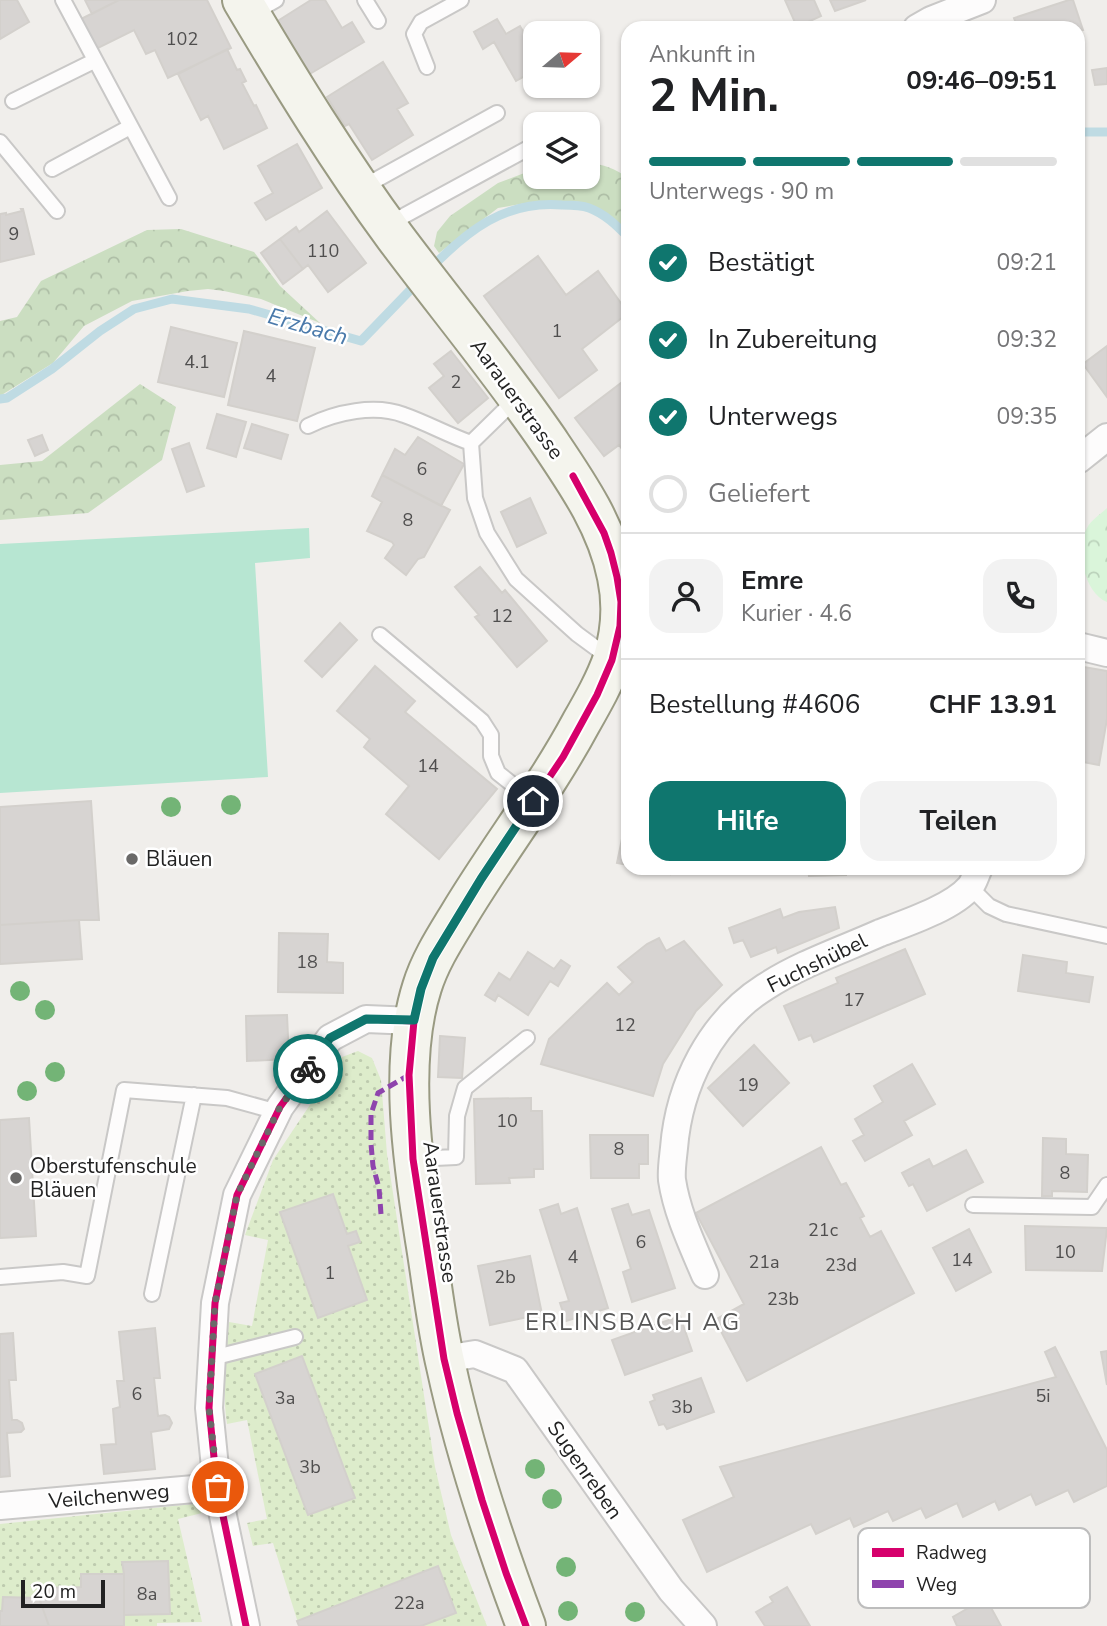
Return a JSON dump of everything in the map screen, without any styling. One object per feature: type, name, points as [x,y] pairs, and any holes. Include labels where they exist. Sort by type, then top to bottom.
[{"type":"main road","name":"Aarauerstrasse","points":[[256,5],[305,105],[392,232],[519,397],[573,476],[604,533],[621,588]]},
{"type":"main road","name":"Aarauerstrasse","points":[[526,1626],[482,1500],[444,1359],[413,1159],[409,1075],[414,1020],[421,989],[433,958],[481,879],[563,757],[597,695],[620,665],[621,621]]},
{"type":"street","points":[[929,21],[982,0]]},
{"type":"street","points":[[1085,454],[1107,437]]},
{"type":"street","points":[[1085,648],[1107,653]]},
{"type":"street","name":"Fuchshübel","points":[[705,1275],[680,1213],[672,1178],[681,1103],[702,1054],[739,1007],[762,989],[787,973],[940,908],[975,877]]},
{"type":"street","points":[[246,1626],[218,1487],[209,1408],[215,1303],[237,1195],[278,1112],[330,1038],[366,1019],[414,1020]]},
{"type":"street","name":"Sugenreben","points":[[444,1359],[475,1354],[515,1370],[671,1590],[703,1626]]},
{"type":"street","name":"Veilchenweg","points":[[0,1506],[218,1487]]},
{"type":"lane","points":[[63,0],[169,198]]},
{"type":"lane","points":[[365,0],[378,21]]},
{"type":"lane","points":[[427,67],[414,34],[422,22],[461,0]]},
{"type":"lane","points":[[13,101],[94,61]]},
{"type":"lane","points":[[362,188],[497,113]]},
{"type":"lane","points":[[52,169],[130,127]]},
{"type":"lane","points":[[0,142],[57,211]]},
{"type":"lane","points":[[392,232],[523,152]]},
{"type":"lane","points":[[471,443],[519,397]]},
{"type":"lane","points":[[308,426],[326,417],[382,409],[403,414],[471,443]]},
{"type":"lane","points":[[471,443],[475,498],[487,533],[516,579],[577,635],[620,665]]},
{"type":"lane","points":[[380,635],[482,722],[491,735],[491,756],[498,773],[533,801]]},
{"type":"lane","name":"Fuchshübel","points":[[975,877],[989,906],[1006,914],[1107,936]]},
{"type":"lane","points":[[413,1159],[456,1157],[457,1116],[465,1088],[527,1038]]},
{"type":"lane","points":[[0,1277],[64,1272],[87,1276],[124,1090],[227,1098],[278,1112]]},
{"type":"lane","points":[[152,1294],[194,1095]]},
{"type":"lane","points":[[973,1205],[1092,1207],[1107,1185]]},
{"type":"lane","points":[[212,1358],[295,1336]]},
{"type":"green space","points":[[600,164],[621,173],[621,225],[612,217],[584,203],[532,202],[498,208],[439,253],[434,246],[437,232],[450,216],[498,183],[523,174],[523,189],[600,189]]},
{"type":"green space","points":[[181,229],[254,252],[280,286],[320,323],[261,299],[208,289],[132,301],[84,326],[53,363],[0,396],[0,321],[17,317],[41,281],[147,230]]},
{"type":"green space","points":[[140,384],[176,407],[162,460],[88,513],[0,520],[0,465],[42,461]]},
{"type":"green space","points":[[1107,508],[1107,602],[1092,589],[1085,573],[1085,533]]},
{"type":"green space","points":[[309,528],[310,558],[255,563],[268,777],[0,793],[0,544]]},
{"type":"green space","points":[[358,1051],[372,1058],[381,1080],[387,1154],[435,1467],[451,1535],[487,1626],[299,1626],[273,1543],[253,1546],[247,1523],[267,1519],[247,1420],[227,1424],[225,1360],[229,1322],[252,1326],[268,1240],[245,1235],[273,1160],[342,1057]]},
{"type":"green space","points":[[193,1504],[202,1513],[178,1519],[202,1622],[157,1623],[157,1626],[0,1626],[0,1524]]},
{"type":"building","points":[[0,0],[17,0],[29,22],[0,39]]},
{"type":"building","points":[[85,0],[119,0],[92,14]]},
{"type":"building","points":[[119,0],[207,0],[231,48],[168,78],[155,50],[146,54],[134,30],[96,49],[81,19]]},
{"type":"building","points":[[311,0],[325,0],[342,28],[352,22],[364,42],[308,75],[276,22]]},
{"type":"building","points":[[785,0],[814,0],[821,16],[810,21],[794,21]]},
{"type":"building","points":[[830,0],[866,0],[835,11]]},
{"type":"building","points":[[1073,0],[1080,21],[1015,21],[1014,18]]},
{"type":"building","points":[[497,19],[506,34],[520,26],[523,31],[523,77],[516,81],[494,42],[483,49],[474,32]]},
{"type":"building","points":[[227,49],[237,70],[240,69],[246,81],[242,83],[267,128],[224,149],[208,116],[201,120],[178,74]]},
{"type":"building","points":[[383,62],[408,103],[397,109],[413,135],[372,160],[349,124],[345,126],[327,97]]},
{"type":"building","points":[[1107,68],[1107,84],[1095,85],[1092,70]]},
{"type":"building","points":[[297,144],[322,188],[266,220],[255,203],[273,193],[258,166]]},
{"type":"building","points":[[23,209],[34,254],[0,262],[0,214],[6,215],[22,211]]},
{"type":"building","points":[[327,211],[366,263],[328,292],[308,265],[303,269],[280,239],[296,227],[299,232]]},
{"type":"building","points":[[280,239],[303,269],[283,284],[261,253]]},
{"type":"building","points":[[538,256],[566,295],[598,271],[621,303],[621,318],[582,349],[597,370],[559,398],[484,296]]},
{"type":"building","points":[[171,327],[237,343],[224,397],[158,382]]},
{"type":"building","points":[[244,331],[315,348],[297,421],[228,405]]},
{"type":"building","points":[[1107,346],[1107,397],[1085,367],[1085,362]]},
{"type":"building","points":[[451,351],[488,398],[458,423],[429,388],[444,376],[434,364]]},
{"type":"building","points":[[621,383],[621,448],[619,445],[604,456],[575,418]]},
{"type":"building","points":[[217,414],[246,422],[236,457],[207,448]]},
{"type":"building","points":[[252,424],[288,435],[281,459],[244,448]]},
{"type":"building","points":[[42,435],[48,450],[35,456],[28,440]]},
{"type":"building","points":[[418,437],[464,464],[441,506],[382,475],[395,449],[405,455]]},
{"type":"building","points":[[189,443],[204,486],[187,492],[172,449]]},
{"type":"building","points":[[382,475],[450,510],[424,557],[418,559],[406,575],[385,558],[394,545],[392,542],[367,531],[382,502],[372,496]]},
{"type":"building","points":[[530,498],[546,533],[517,547],[501,512]]},
{"type":"building","points":[[480,567],[502,593],[505,590],[547,641],[517,667],[475,617],[479,615],[455,587]]},
{"type":"building","points":[[340,623],[357,640],[322,677],[305,661]]},
{"type":"building","points":[[375,666],[415,701],[405,712],[497,789],[439,859],[386,814],[409,786],[364,747],[370,739],[337,711]]},
{"type":"building","points":[[1085,667],[1107,671],[1107,719],[1099,765],[1085,762]]},
{"type":"building","points":[[91,801],[99,920],[0,925],[0,807]]},
{"type":"building","points":[[621,844],[621,864],[617,863]]},
{"type":"building","points":[[835,907],[839,928],[778,953],[776,947],[751,957],[743,940],[734,943],[729,928],[780,909],[783,918],[799,912]]},
{"type":"building","points":[[79,920],[82,959],[0,964],[0,925]]},
{"type":"building","points":[[279,933],[328,934],[327,962],[343,963],[343,993],[278,992]]},
{"type":"building","points":[[659,938],[666,951],[684,941],[722,985],[696,1011],[663,1064],[653,1096],[541,1064],[549,1039],[607,983],[619,995],[633,982],[618,967]]},
{"type":"building","points":[[905,949],[925,994],[814,1042],[811,1035],[799,1040],[784,1006],[838,983],[836,978]]},
{"type":"building","points":[[528,952],[554,969],[561,960],[570,966],[558,986],[550,981],[528,1015],[498,995],[495,1001],[485,995],[499,973],[510,980]]},
{"type":"building","points":[[1023,955],[1067,962],[1066,973],[1093,977],[1089,1002],[1018,991]]},
{"type":"building","points":[[287,1015],[289,1059],[247,1061],[246,1016]]},
{"type":"building","points":[[440,1036],[465,1038],[462,1078],[438,1077]]},
{"type":"building","points":[[754,1045],[789,1083],[743,1126],[708,1088]]},
{"type":"building","points":[[912,1064],[935,1104],[904,1121],[912,1135],[865,1161],[853,1141],[864,1135],[855,1119],[883,1102],[874,1086]]},
{"type":"building","points":[[531,1098],[531,1111],[542,1111],[543,1169],[534,1169],[534,1177],[509,1178],[510,1183],[476,1184],[474,1099]]},
{"type":"building","name":"Oberstufenschule Bläuen","points":[[29,1118],[36,1236],[0,1238],[0,1120]]},
{"type":"building","points":[[590,1135],[648,1135],[648,1164],[639,1164],[639,1178],[591,1178]]},
{"type":"building","points":[[1043,1138],[1066,1139],[1066,1154],[1088,1155],[1087,1192],[1052,1191],[1052,1196],[1042,1196]]},
{"type":"building","points":[[821,1147],[841,1185],[846,1183],[864,1216],[860,1218],[870,1237],[881,1231],[914,1293],[747,1381],[715,1320],[744,1304],[696,1213]]},
{"type":"building","points":[[966,1150],[983,1182],[927,1211],[913,1184],[909,1186],[902,1173],[929,1159],[933,1167]]},
{"type":"building","points":[[333,1194],[347,1234],[356,1231],[360,1242],[348,1246],[367,1300],[318,1318],[280,1212]]},
{"type":"building","points":[[558,1204],[561,1214],[577,1208],[608,1308],[566,1321],[560,1303],[569,1301],[540,1210]]},
{"type":"building","points":[[628,1204],[632,1215],[649,1210],[675,1288],[632,1302],[623,1272],[631,1269],[612,1209]]},
{"type":"building","points":[[1025,1226],[1107,1228],[1102,1271],[1026,1270]]},
{"type":"building","points":[[969,1229],[991,1272],[956,1291],[933,1248]]},
{"type":"building","points":[[530,1256],[542,1314],[490,1325],[478,1266]]},
{"type":"building","points":[[680,1316],[692,1351],[625,1375],[612,1340]]},
{"type":"building","points":[[155,1328],[160,1378],[154,1378],[158,1416],[169,1417],[172,1423],[169,1429],[151,1432],[155,1469],[104,1474],[101,1445],[116,1444],[113,1409],[120,1407],[117,1381],[124,1381],[119,1332]]},
{"type":"building","points":[[13,1333],[16,1380],[9,1380],[12,1420],[22,1423],[24,1429],[21,1432],[7,1433],[10,1476],[0,1477],[0,1334]]},
{"type":"building","points":[[1055,1347],[1107,1450],[1107,1486],[1074,1502],[1068,1490],[1036,1505],[1031,1494],[999,1510],[995,1501],[963,1517],[957,1503],[926,1518],[921,1508],[893,1521],[888,1511],[854,1527],[850,1518],[816,1534],[811,1524],[707,1572],[683,1520],[734,1497],[720,1467],[1056,1377],[1045,1352]]},
{"type":"building","points":[[1107,1351],[1107,1385],[1101,1352]]},
{"type":"building","points":[[302,1356],[355,1498],[308,1515],[255,1374]]},
{"type":"building","points":[[701,1378],[714,1412],[667,1429],[664,1424],[659,1425],[650,1402],[655,1400],[653,1395]]},
{"type":"building","points":[[168,1561],[170,1614],[124,1615],[122,1562]]},
{"type":"building","points":[[438,1566],[456,1613],[421,1626],[299,1626],[297,1621]]},
{"type":"building","points":[[81,1574],[124,1574],[124,1626],[49,1626],[39,1598],[39,1588],[81,1587]]},
{"type":"building","points":[[787,1587],[810,1626],[765,1626],[756,1612],[773,1602],[770,1597]]},
{"type":"building","points":[[3,1597],[39,1598],[49,1626],[0,1626]]},
{"type":"building","points":[[968,1608],[991,1608],[1001,1626],[957,1626],[953,1617]]},
{"type":"waterway","name":"Erzbach","points":[[1085,132],[1107,132]]},
{"type":"waterway","name":"Erzbach","points":[[430,269],[473,231],[505,213],[523,208],[541,205],[586,207],[595,210],[621,230]]},
{"type":"waterway","name":"Erzbach","points":[[0,399],[7,398],[52,369],[100,331],[134,309],[172,299],[249,309],[361,341],[418,282]]},
{"type":"marked path","points":[[381,1214],[379,1188],[373,1166],[371,1114],[378,1093],[409,1075]]},
{"type":"cycle path","points":[[526,1626],[482,1500],[444,1359],[413,1159],[409,1075],[414,1021],[421,989],[433,958],[481,879],[563,757],[597,695],[612,660],[620,626],[621,602],[617,577],[604,533],[573,476]]},
{"type":"cycle path","points":[[246,1626],[217,1487],[209,1408],[215,1303],[237,1195],[280,1107],[330,1038],[366,1019],[414,1021]]},
{"type":"way so far","points":[[218,1487],[209,1408],[215,1303],[237,1195],[280,1107],[308,1069]]},
{"type":"place","name":"Bläuen","points":[[132,859]]},
{"type":"place","name":"Oberstufenschule Bläuen","points":[[16,1178]]},
{"type":"district","name":"ERLINSBACH AG","points":[[633,1322]]},
{"type":"route","points":[[308,1069],[330,1038],[366,1019],[414,1020],[421,989],[433,958],[533,801]]}]
